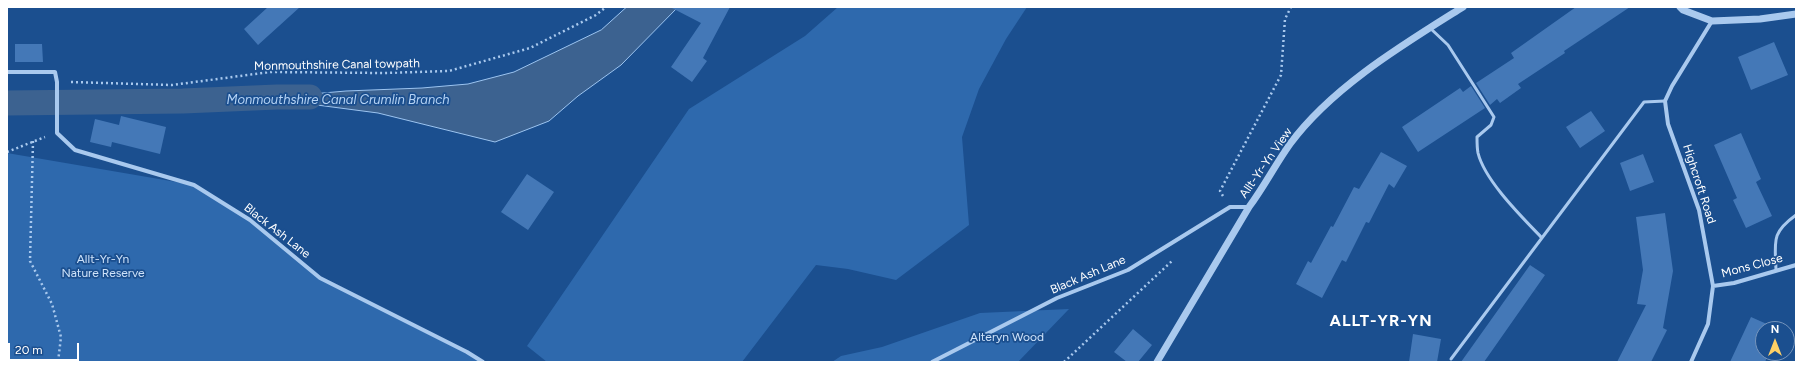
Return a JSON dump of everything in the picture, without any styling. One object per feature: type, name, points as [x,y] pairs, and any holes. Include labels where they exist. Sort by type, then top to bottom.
[{"type":"street","name":"Allt-Yr-Yn View","points":[[1157,362],[1249,208],[1291,144],[1319,112],[1366,70],[1463,7]]},
{"type":"street","points":[[1680,7],[1683,10],[1712,21],[1760,19],[1796,14]]},
{"type":"street","points":[[1665,102],[1672,86],[1712,21]]},
{"type":"street","points":[[7,72],[55,72],[57,82],[57,133]]},
{"type":"street","name":"Highcroft Road","points":[[1665,102],[1668,124],[1699,210],[1713,286],[1708,324],[1691,362]]},
{"type":"street","name":"Black Ash Lane","points":[[57,133],[75,150],[194,185],[250,220],[320,278],[467,352],[483,362]]},
{"type":"street","points":[[1230,207],[1249,208]]},
{"type":"street","name":"Black Ash Lane","points":[[932,362],[1057,298],[1128,270],[1230,207]]},
{"type":"street","name":"Mons Close","points":[[1713,286],[1734,284],[1796,265]]},
{"type":"lane","points":[[1430,28],[1448,45],[1494,117],[1491,125],[1477,137],[1478,154],[1487,174],[1519,214],[1542,238]]},
{"type":"lane","points":[[1451,359],[1644,102],[1665,102]]},
{"type":"lane","points":[[1776,270],[1774,240],[1782,225],[1796,214]]},
{"type":"path","name":"Monmouthshire Canal towpath","points":[[57,82],[172,85],[270,72],[384,73],[450,71],[530,48],[596,15],[606,7]]},
{"type":"path","points":[[1230,207],[1220,190],[1281,75],[1286,19],[1291,7]]},
{"type":"path","points":[[7,152],[57,133]]},
{"type":"path","points":[[33,141],[30,261],[52,304],[61,337],[58,362]]},
{"type":"path","points":[[1064,362],[1173,260]]},
{"type":"green space","points":[[838,7],[1027,7],[1006,39],[979,89],[962,137],[969,225],[896,280],[848,269],[816,265],[742,362],[547,362],[527,346],[689,109],[805,36]]},
{"type":"green space","name":"Allt-Yr-Yn Nature Reserve","points":[[7,153],[194,185],[250,220],[320,278],[467,352],[481,362],[7,362]]},
{"type":"green space","name":"Alteryn Wood","points":[[1069,309],[1018,362],[832,362],[841,356],[882,347],[980,313]]},
{"type":"water","points":[[627,7],[678,7],[621,65],[578,96],[549,121],[495,142],[378,113],[317,105],[277,97],[346,91],[422,88],[468,84],[514,72],[601,30]]},
{"type":"building","points":[[268,7],[300,7],[258,45],[244,29]]},
{"type":"building","points":[[670,7],[730,7],[703,58],[707,61],[692,82],[671,67],[701,23]]},
{"type":"building","points":[[1576,7],[1630,7],[1518,84],[1521,88],[1500,103],[1497,99],[1490,105],[1476,83],[1514,58],[1511,53]]},
{"type":"building","points":[[1774,42],[1788,75],[1751,90],[1738,57]]},
{"type":"building","points":[[15,44],[42,44],[43,62],[15,62]]},
{"type":"building","points":[[1471,86],[1485,108],[1418,152],[1402,127],[1460,88],[1463,92]]},
{"type":"building","points":[[1591,111],[1605,131],[1580,148],[1566,127]]},
{"type":"building","points":[[121,116],[166,127],[160,154],[112,142],[111,147],[90,142],[95,119],[119,125]]},
{"type":"building","points":[[1741,133],[1761,179],[1756,182],[1772,216],[1746,228],[1733,200],[1737,198],[1714,145]]},
{"type":"building","points":[[1381,152],[1407,166],[1394,188],[1389,184],[1369,223],[1366,222],[1346,262],[1342,260],[1322,298],[1296,284],[1308,261],[1311,263],[1331,226],[1333,227],[1354,187],[1359,189]]},
{"type":"building","points":[[1643,154],[1654,182],[1630,191],[1620,163]]},
{"type":"building","points":[[527,174],[554,192],[528,230],[501,212]]},
{"type":"building","points":[[1665,213],[1673,271],[1663,328],[1667,330],[1651,362],[1617,362],[1646,305],[1637,304],[1643,270],[1636,217]]},
{"type":"building","points":[[1530,265],[1545,275],[1484,362],[1461,362]]},
{"type":"building","points":[[1751,317],[1760,321],[1755,321],[1755,361],[1765,362],[1730,362]]},
{"type":"building","points":[[1133,329],[1152,345],[1138,362],[1127,362],[1114,352]]},
{"type":"building","points":[[1413,334],[1441,339],[1437,362],[1409,362]]},
{"type":"waterway","name":"Monmouthshire Canal Crumlin Branch","points":[[7,103],[183,101],[310,97]]},
{"type":"district","name":"ALLT-YR-YN","points":[[1381,321]]}]
